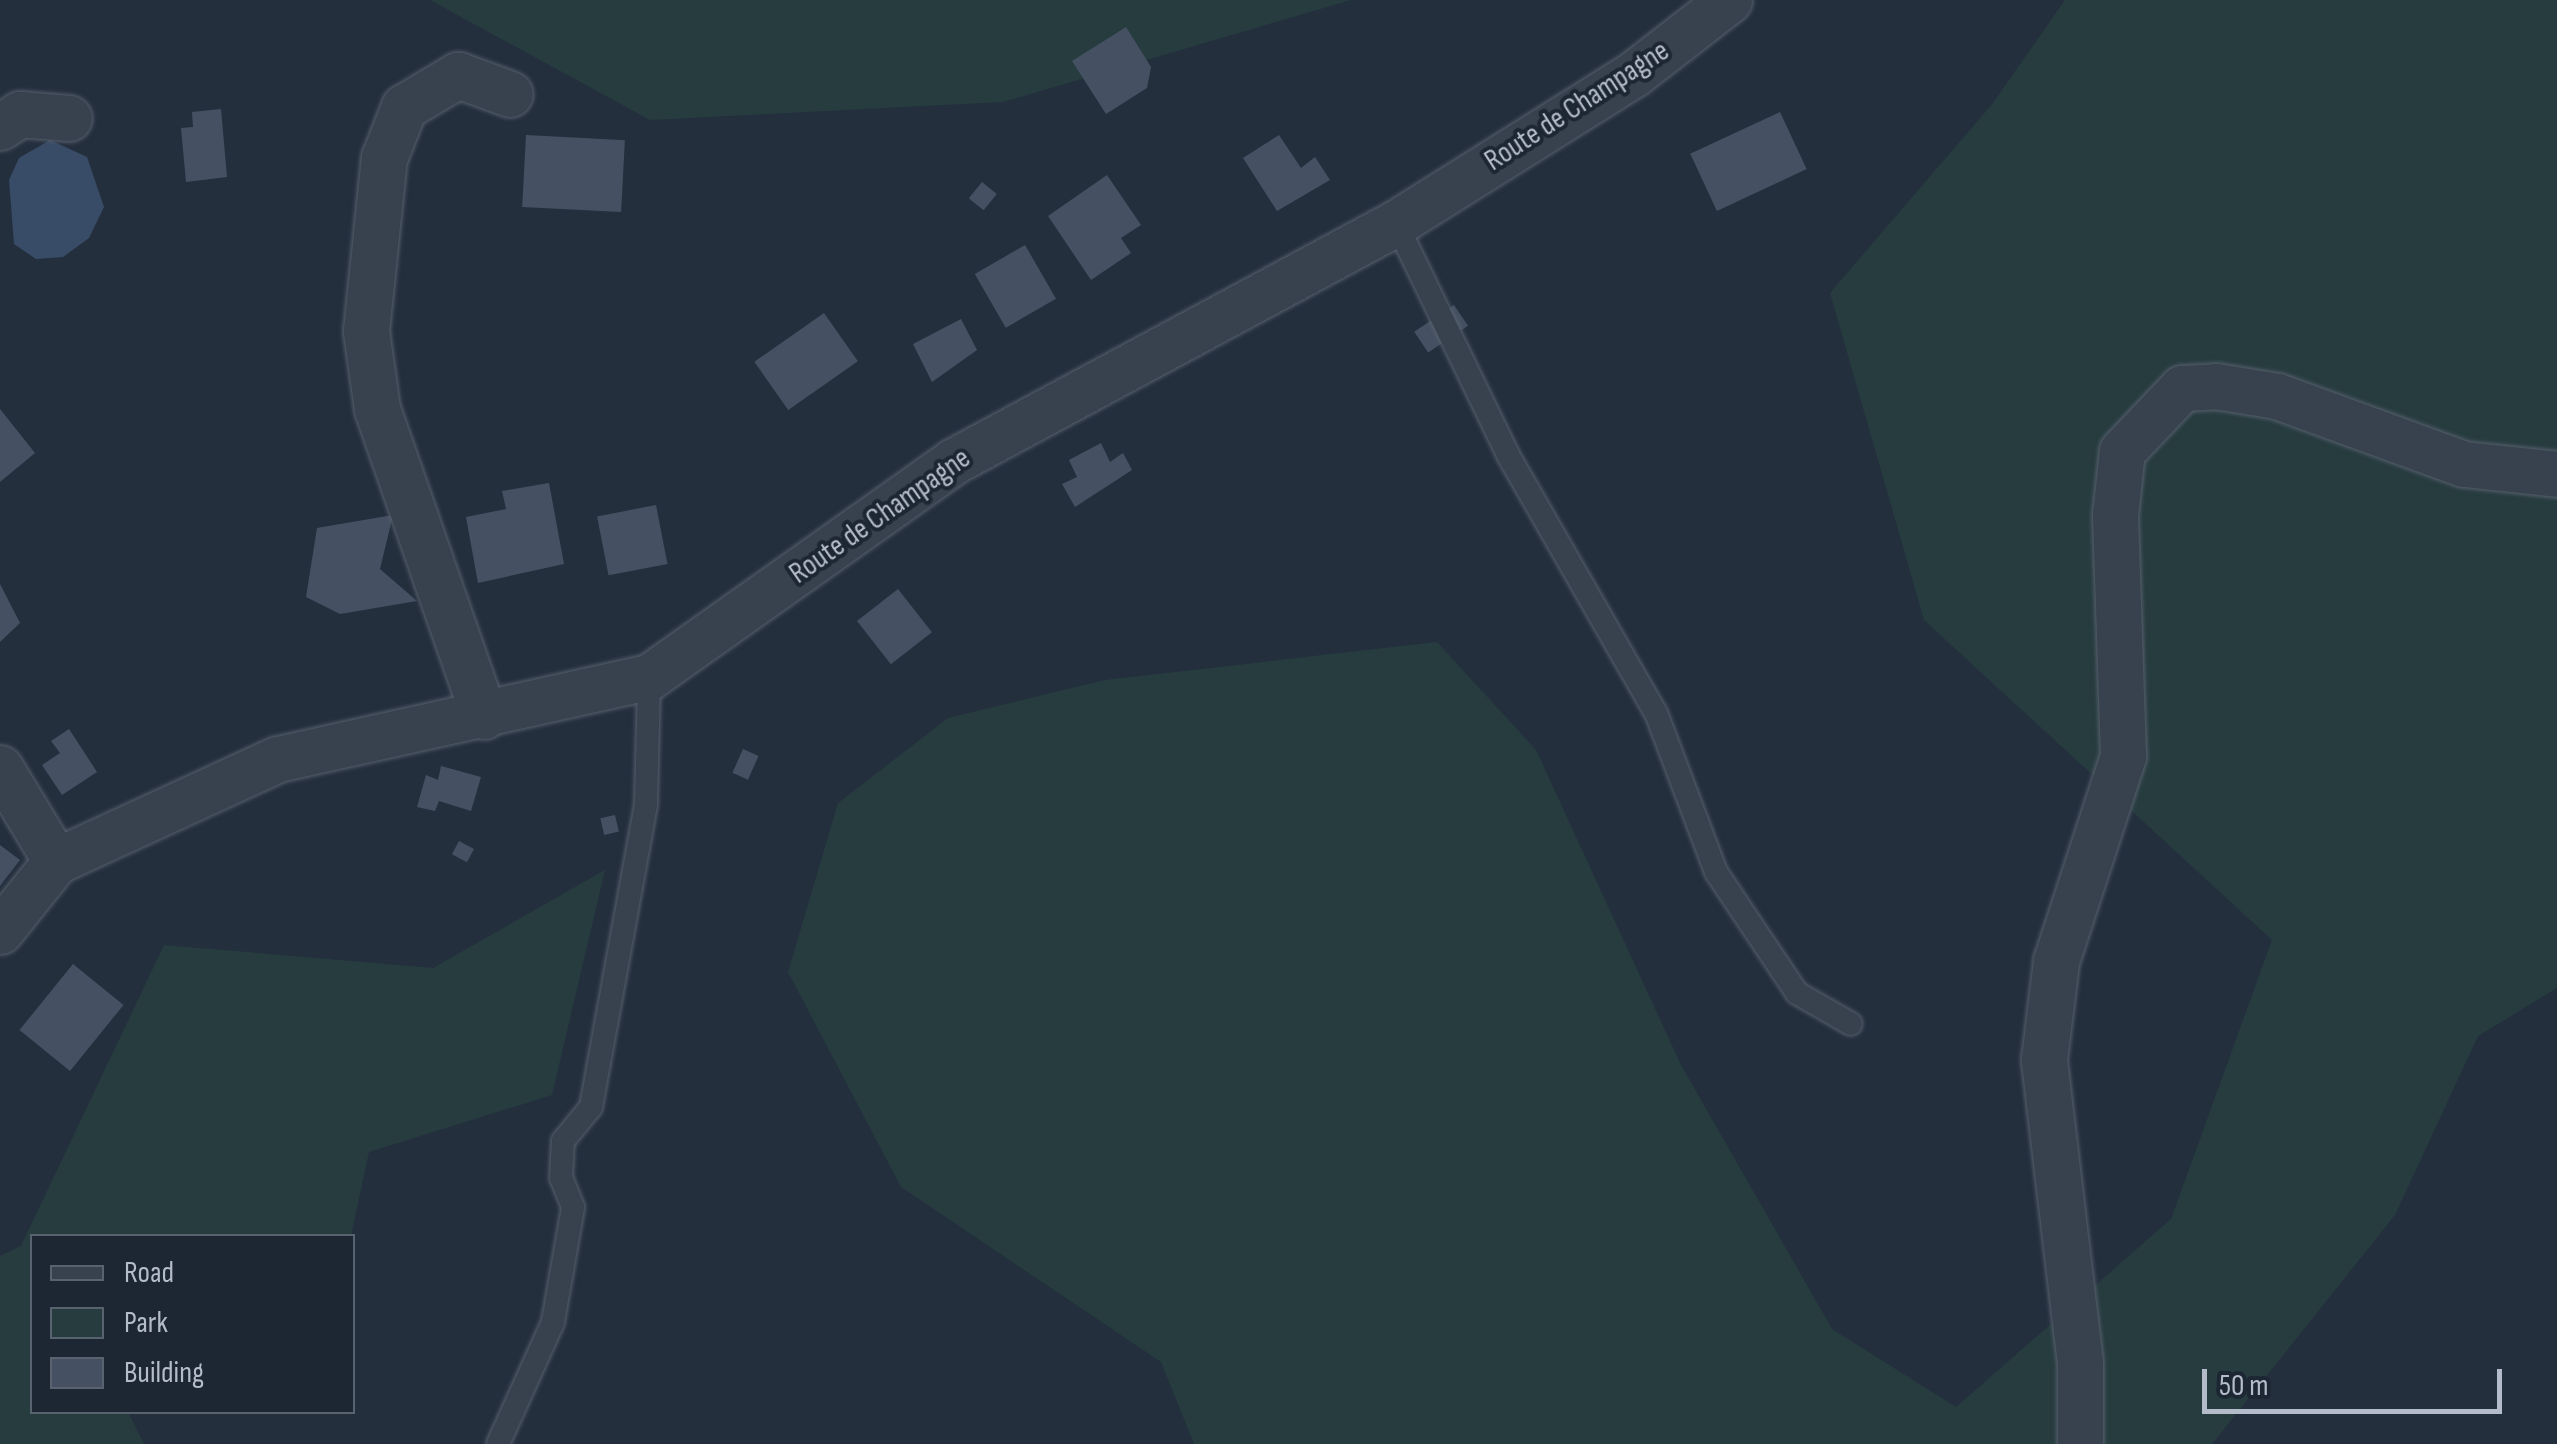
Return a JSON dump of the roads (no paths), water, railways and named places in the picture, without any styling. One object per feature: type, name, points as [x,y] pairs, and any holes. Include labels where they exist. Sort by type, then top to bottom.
[{"type":"street","name":"Route de Champagne","points":[[0,930],[56,862],[278,758],[650,677],[954,461],[1396,223],[1635,73],[1728,0]]},
{"type":"street","points":[[484,716],[377,409],[366,331],[384,158],[404,106],[458,75],[510,94]]},
{"type":"street","points":[[0,127],[20,114],[70,118]]},
{"type":"street","points":[[2080,1444],[2080,1363],[2044,1059],[2056,961],[2124,756],[2115,515],[2122,451],[2182,388],[2216,386],[2277,396],[2464,464],[2557,474]]},
{"type":"street","points":[[0,768],[56,862]]},
{"type":"lane","points":[[1396,223],[1508,454],[1656,713],[1716,872],[1798,993],[1851,1024]]},
{"type":"lane","points":[[498,1444],[553,1322],[572,1207],[561,1178],[563,1141],[590,1107],[646,804],[650,677]]},
{"type":"water","points":[[50,140],[87,157],[104,207],[89,238],[63,257],[36,259],[14,244],[9,180],[19,158]]}]
